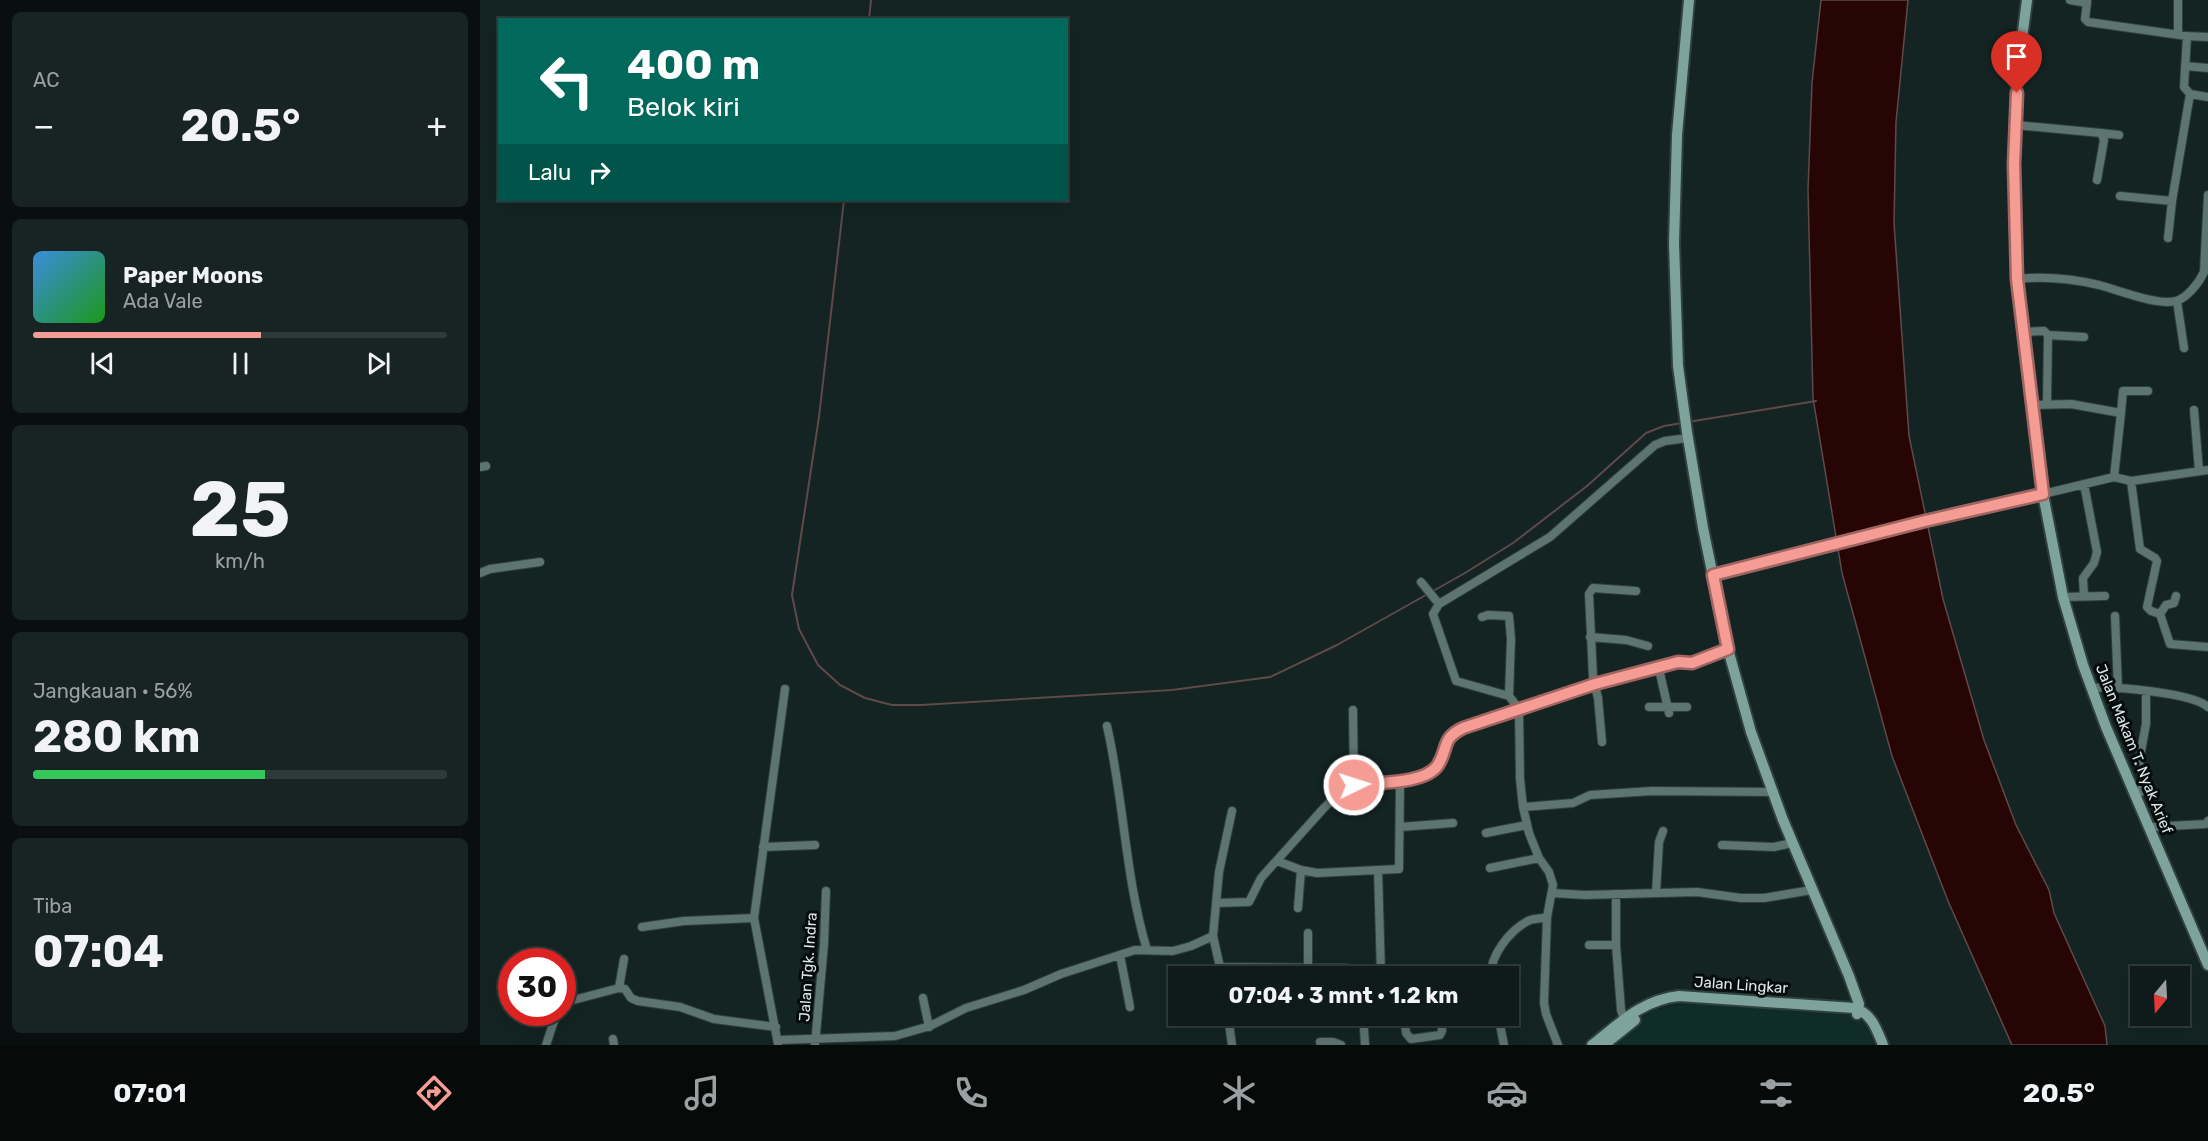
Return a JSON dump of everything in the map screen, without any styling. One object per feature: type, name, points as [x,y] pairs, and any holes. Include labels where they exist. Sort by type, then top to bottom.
[{"type":"street","points":[[1689,0],[1679,95],[1675,168],[1677,337],[1683,407],[1703,528],[1728,649],[1751,732],[1792,843],[1849,975],[1858,1000],[1858,1012],[1867,1023],[1877,1045]]},
{"type":"street","name":"Jalan Makam T. Nyak Arief","points":[[2026,0],[2017,77],[2015,125],[2017,279],[2043,494],[2063,597],[2092,688],[2134,795],[2150,827],[2208,965]]},
{"type":"street","points":[[2070,0],[2087,2],[2085,19],[2088,22],[2182,35],[2208,36]]},
{"type":"street","points":[[2178,0],[2185,66],[2184,87],[2190,94],[2208,97]]},
{"type":"street","points":[[2185,66],[2208,68]]},
{"type":"street","points":[[2168,238],[2190,94]]},
{"type":"street","points":[[2015,125],[2119,135]]},
{"type":"street","points":[[2097,180],[2104,137],[2101,133]]},
{"type":"street","points":[[2017,279],[2050,279],[2098,285],[2152,300],[2177,301],[2199,284],[2206,273],[2208,195]]},
{"type":"street","points":[[2120,196],[2172,201]]},
{"type":"street","points":[[2177,301],[2184,348]]},
{"type":"street","points":[[2023,332],[2044,331],[2048,336],[2047,403]]},
{"type":"street","points":[[2048,336],[2084,337]]},
{"type":"street","points":[[2114,477],[2123,391],[2148,391]]},
{"type":"street","points":[[2034,405],[2071,404],[2121,413]]},
{"type":"street","points":[[1713,575],[1925,521],[2114,477],[2132,481],[2204,470],[2194,410]]},
{"type":"street","points":[[1558,1045],[1544,1003],[1547,917],[1552,893],[1551,878],[1539,858],[1523,807],[1519,768],[1519,709],[1509,696],[1456,681],[1433,614],[1438,602],[1550,537],[1655,445],[1687,435]]},
{"type":"street","points":[[2132,481],[2140,549],[2157,561],[2146,607],[2160,614]]},
{"type":"street","points":[[2084,484],[2097,552],[2094,563],[2083,578],[2084,596]]},
{"type":"street","points":[[480,573],[490,569],[540,562]]},
{"type":"street","points":[[1421,582],[1438,602]]},
{"type":"street","points":[[1602,742],[1590,637],[1589,594],[1593,588],[1636,591]]},
{"type":"street","points":[[2063,597],[2105,596]]},
{"type":"street","points":[[2160,614],[2166,605],[2174,603],[2176,596]]},
{"type":"street","points":[[2160,614],[2170,644],[2208,647]]},
{"type":"street","points":[[1482,617],[1509,616],[1511,639],[1509,696]]},
{"type":"street","points":[[2115,616],[2118,688]]},
{"type":"street","points":[[1590,637],[1626,640],[1648,646]]},
{"type":"street","points":[[1216,903],[1249,903],[1261,878],[1344,789],[1354,785],[1400,782],[1436,768],[1453,733],[1595,684],[1659,669],[1678,662],[1692,663],[1728,649]]},
{"type":"street","points":[[1659,669],[1669,710]]},
{"type":"street","points":[[2092,688],[2118,688],[2196,700],[2208,708]]},
{"type":"street","points":[[784,689],[754,918],[779,1042],[816,1042],[895,1035],[928,1027],[966,1008],[1024,990],[1061,974],[1120,955],[1139,949],[1173,951],[1213,936]]},
{"type":"street","points":[[2134,795],[2141,792],[2143,788],[2139,762],[2146,724],[2146,692]]},
{"type":"street","points":[[1649,707],[1669,710],[1687,707]]},
{"type":"street","points":[[1353,710],[1354,785]]},
{"type":"street","points":[[1107,726],[1118,779],[1134,899],[1148,950]]},
{"type":"street","points":[[1276,861],[1317,873],[1399,869],[1400,782]]},
{"type":"street","points":[[1523,807],[1573,803],[1590,795],[1773,792]]},
{"type":"street","points":[[1220,966],[1213,936],[1219,872],[1232,811]]},
{"type":"street","points":[[2150,827],[2206,824],[2208,820]]},
{"type":"street","points":[[1400,826],[1453,823]]},
{"type":"street","points":[[1486,833],[1527,825]]},
{"type":"street","points":[[1656,893],[1659,842],[1663,831]]},
{"type":"street","points":[[1722,845],[1774,847],[1792,843]]},
{"type":"street","points":[[763,847],[815,845]]},
{"type":"street","points":[[1490,868],[1539,858]]},
{"type":"street","points":[[1299,908],[1301,870]]},
{"type":"street","points":[[1378,870],[1381,966]]},
{"type":"street","points":[[1552,893],[1697,892],[1741,898],[1764,898],[1812,890]]},
{"type":"street","name":"Jalan Tgk. Indra","points":[[816,1042],[826,891]]},
{"type":"street","points":[[1616,894],[1616,945],[1621,1010],[1624,1019]]},
{"type":"street","points":[[1493,966],[1497,952],[1520,927],[1527,921],[1547,917]]},
{"type":"street","points":[[642,927],[684,921],[754,918]]},
{"type":"street","points":[[1308,933],[1308,966]]},
{"type":"street","points":[[1589,945],[1616,945]]},
{"type":"street","points":[[1120,955],[1130,1007]]},
{"type":"street","points":[[619,988],[624,959]]},
{"type":"street","points":[[576,999],[619,988],[625,989],[631,998],[638,1001],[680,1007],[714,1019],[776,1027]]},
{"type":"street","name":"Jalan Lingkar","points":[[1592,1045],[1648,1003],[1679,996],[1833,1006],[1858,1012]]},
{"type":"street","points":[[923,998],[928,1027]]},
{"type":"street","points":[[1604,1045],[1641,1015],[1668,1002],[1705,1002],[1858,1012],[1866,1014],[1875,1026],[1883,1045]]},
{"type":"street","points":[[546,1045],[552,1026]]},
{"type":"street","points":[[1229,1026],[1232,1045]]},
{"type":"street","points":[[1405,1026],[1406,1033],[1411,1039],[1440,1035],[1442,1026]]},
{"type":"street","points":[[1500,1026],[1504,1045]]},
{"type":"street","points":[[1364,1028],[1365,1045]]},
{"type":"street","points":[[895,1035],[897,1045]]},
{"type":"street","points":[[1320,1042],[1333,1042],[1341,1045]]},
{"type":"shaded area","points":[[1821,0],[1908,0],[1896,122],[1894,223],[1909,436],[1943,599],[1984,740],[2016,825],[2049,890],[2054,913],[2105,1026],[2107,1045],[2012,1045],[1948,901],[1892,756],[1842,573],[1813,398],[1808,190],[1812,83]]},
{"type":"shaded area","points":[[1706,1004],[1855,1016],[1866,1024],[1874,1045],[1610,1045],[1653,1010],[1670,1006]]},
{"type":"waterway","points":[[869,18],[871,0]]},
{"type":"waterway","points":[[844,201],[819,417],[792,595],[799,629],[818,665],[840,685],[865,698],[892,705],[921,705],[1172,690],[1270,677],[1337,645],[1465,573],[1513,543],[1587,486],[1646,433],[1664,426],[1682,423]]},
{"type":"waterway","points":[[1688,422],[1816,401]]},
{"type":"route","points":[[1354,785],[1400,782],[1430,772],[1436,768],[1450,736],[1463,728],[1595,684],[1659,669],[1678,662],[1692,663],[1728,649],[1713,575],[1925,521],[2043,494],[2017,279],[2014,164],[2017,93]]}]
